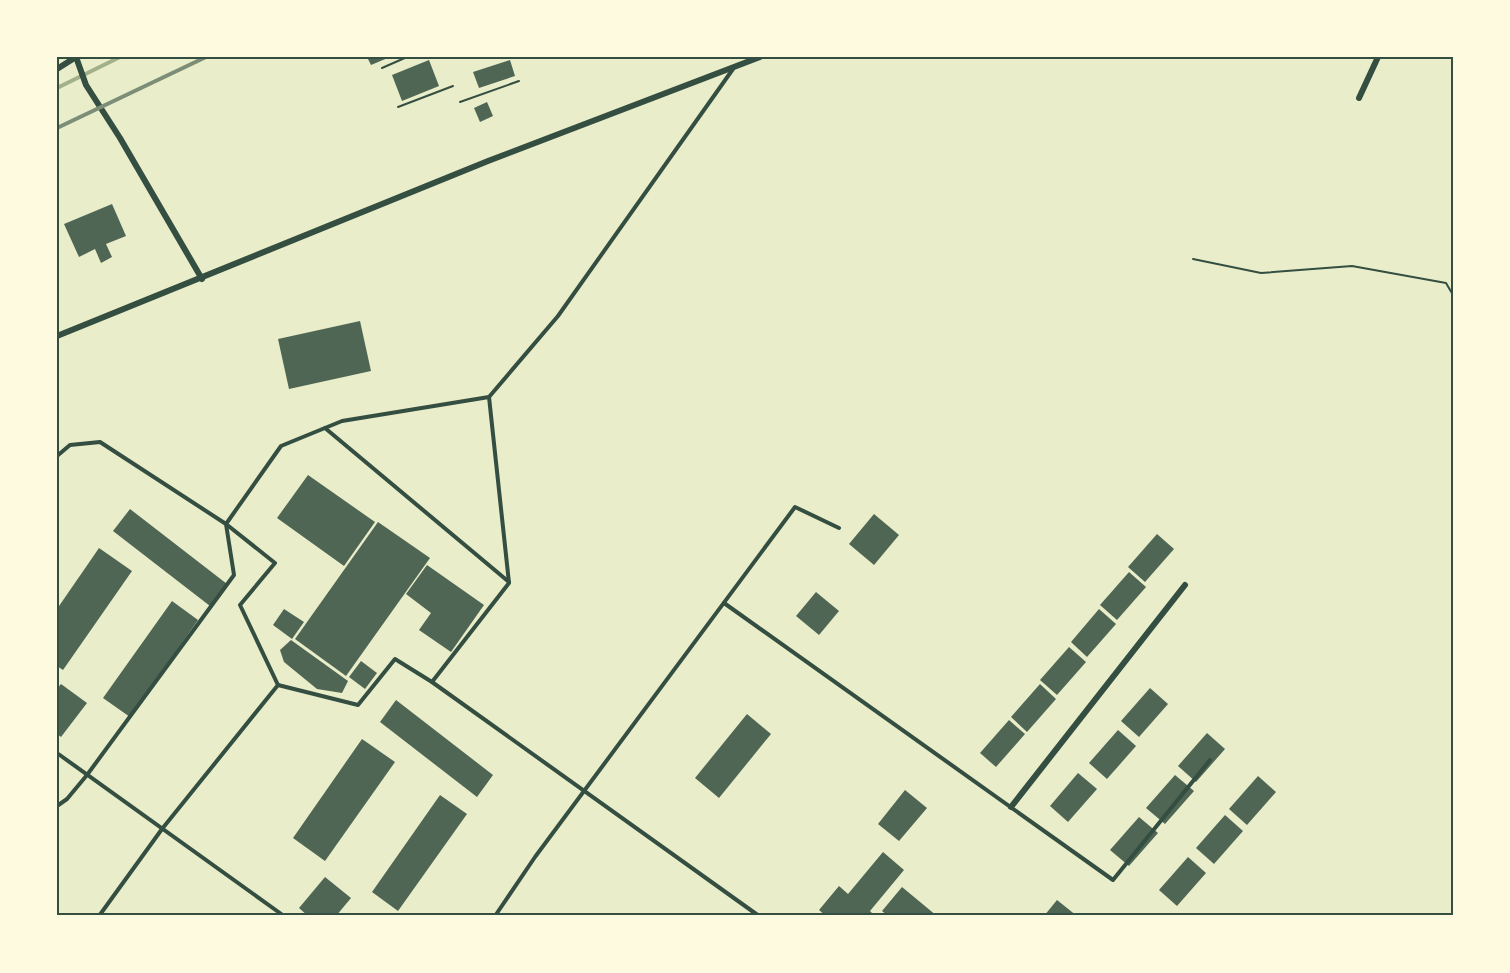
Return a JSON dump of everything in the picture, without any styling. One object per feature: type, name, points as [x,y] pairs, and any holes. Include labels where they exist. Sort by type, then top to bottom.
[{"type":"street","points":[[57,69],[76,57],[86,85],[120,138],[202,279]]},
{"type":"street","points":[[57,336],[488,161],[760,57]]},
{"type":"street","points":[[1359,98],[1378,57]]},
{"type":"street","points":[[1011,807],[1185,585]]},
{"type":"lane","points":[[57,806],[67,799],[87,775],[234,574],[226,525],[281,446],[342,421],[489,397],[558,316],[733,68]]},
{"type":"lane","points":[[432,682],[509,583],[489,397]]},
{"type":"lane","points":[[325,428],[509,583]]},
{"type":"lane","points":[[57,456],[70,445],[100,442],[226,525],[275,563],[240,605],[278,685]]},
{"type":"lane","points":[[495,916],[535,857],[795,507],[838,528]]},
{"type":"lane","points":[[723,603],[1113,880],[1210,760]]},
{"type":"lane","points":[[278,685],[358,705],[395,659],[432,682],[585,790],[759,916]]},
{"type":"lane","points":[[99,916],[162,829],[278,685]]},
{"type":"lane","points":[[57,753],[284,916]]},
{"type":"path","points":[[382,68],[407,57]]},
{"type":"path","points":[[460,102],[519,81]]},
{"type":"path","points":[[398,107],[453,86]]},
{"type":"path","points":[[1193,259],[1261,273],[1352,266],[1446,283],[1453,295]]},
{"type":"building","points":[[367,57],[390,57],[371,65]]},
{"type":"building","points":[[429,60],[439,86],[402,101],[392,75]]},
{"type":"building","points":[[510,60],[515,76],[479,88],[473,72]]},
{"type":"building","points":[[487,102],[493,116],[480,122],[474,108]]},
{"type":"building","points":[[112,204],[126,236],[106,244],[112,257],[101,263],[95,249],[79,257],[64,224]]},
{"type":"building","points":[[360,321],[371,371],[289,389],[278,339]]},
{"type":"building","points":[[308,475],[375,522],[344,566],[277,518]]},
{"type":"building","points":[[130,509],[227,584],[210,606],[113,531]]},
{"type":"building","points":[[874,514],[899,535],[874,565],[849,544]]},
{"type":"building","points":[[378,522],[430,558],[346,676],[295,639]]},
{"type":"building","points":[[1157,534],[1174,549],[1145,582],[1128,567]]},
{"type":"building","points":[[99,548],[132,571],[63,670],[57,666],[57,609]]},
{"type":"building","points":[[427,565],[484,605],[451,652],[419,630],[431,613],[406,594]]},
{"type":"building","points":[[1129,572],[1146,587],[1117,620],[1100,605]]},
{"type":"building","points":[[816,592],[839,611],[819,635],[796,616]]},
{"type":"building","points":[[172,601],[198,620],[130,717],[103,698]]},
{"type":"building","points":[[284,609],[304,622],[292,639],[273,625]]},
{"type":"building","points":[[1099,609],[1116,624],[1087,657],[1071,642]]},
{"type":"building","points":[[291,640],[348,681],[342,693],[317,689],[284,662],[280,650]]},
{"type":"building","points":[[1069,647],[1086,662],[1057,695],[1040,680]]},
{"type":"building","points":[[361,661],[377,673],[365,689],[349,677]]},
{"type":"building","points":[[61,684],[87,703],[61,737],[57,734],[57,689]]},
{"type":"building","points":[[1040,684],[1056,699],[1027,732],[1011,717]]},
{"type":"building","points":[[1150,688],[1168,704],[1139,737],[1121,721]]},
{"type":"building","points":[[396,700],[493,775],[477,797],[380,722]]},
{"type":"building","points":[[747,714],[771,734],[719,798],[695,778]]},
{"type":"building","points":[[1009,720],[1025,734],[996,767],[980,753]]},
{"type":"building","points":[[1118,730],[1136,746],[1107,779],[1089,763]]},
{"type":"building","points":[[1207,733],[1225,749],[1196,782],[1178,766]]},
{"type":"building","points":[[362,739],[395,762],[325,861],[293,838]]},
{"type":"building","points":[[1078,773],[1097,789],[1068,822],[1050,806]]},
{"type":"building","points":[[1175,775],[1194,791],[1165,824],[1146,808]]},
{"type":"building","points":[[1258,776],[1276,792],[1247,825],[1229,809]]},
{"type":"building","points":[[905,790],[927,808],[899,841],[878,824]]},
{"type":"building","points":[[440,795],[467,814],[398,911],[372,892]]},
{"type":"building","points":[[1225,815],[1243,831],[1214,864],[1196,848]]},
{"type":"building","points":[[1139,817],[1158,833],[1129,866],[1110,850]]},
{"type":"building","points":[[883,852],[904,870],[870,911],[875,916],[826,916],[819,910],[839,886],[848,894]]},
{"type":"building","points":[[1188,857],[1206,873],[1177,906],[1159,890]]},
{"type":"building","points":[[325,877],[351,898],[336,916],[308,916],[299,908]]},
{"type":"building","points":[[902,887],[937,916],[888,916],[882,911]]},
{"type":"building","points":[[1057,900],[1077,916],[1044,916]]},
{"type":"waterway","points":[[57,88],[120,57]]},
{"type":"railway","points":[[57,128],[206,57]]}]
